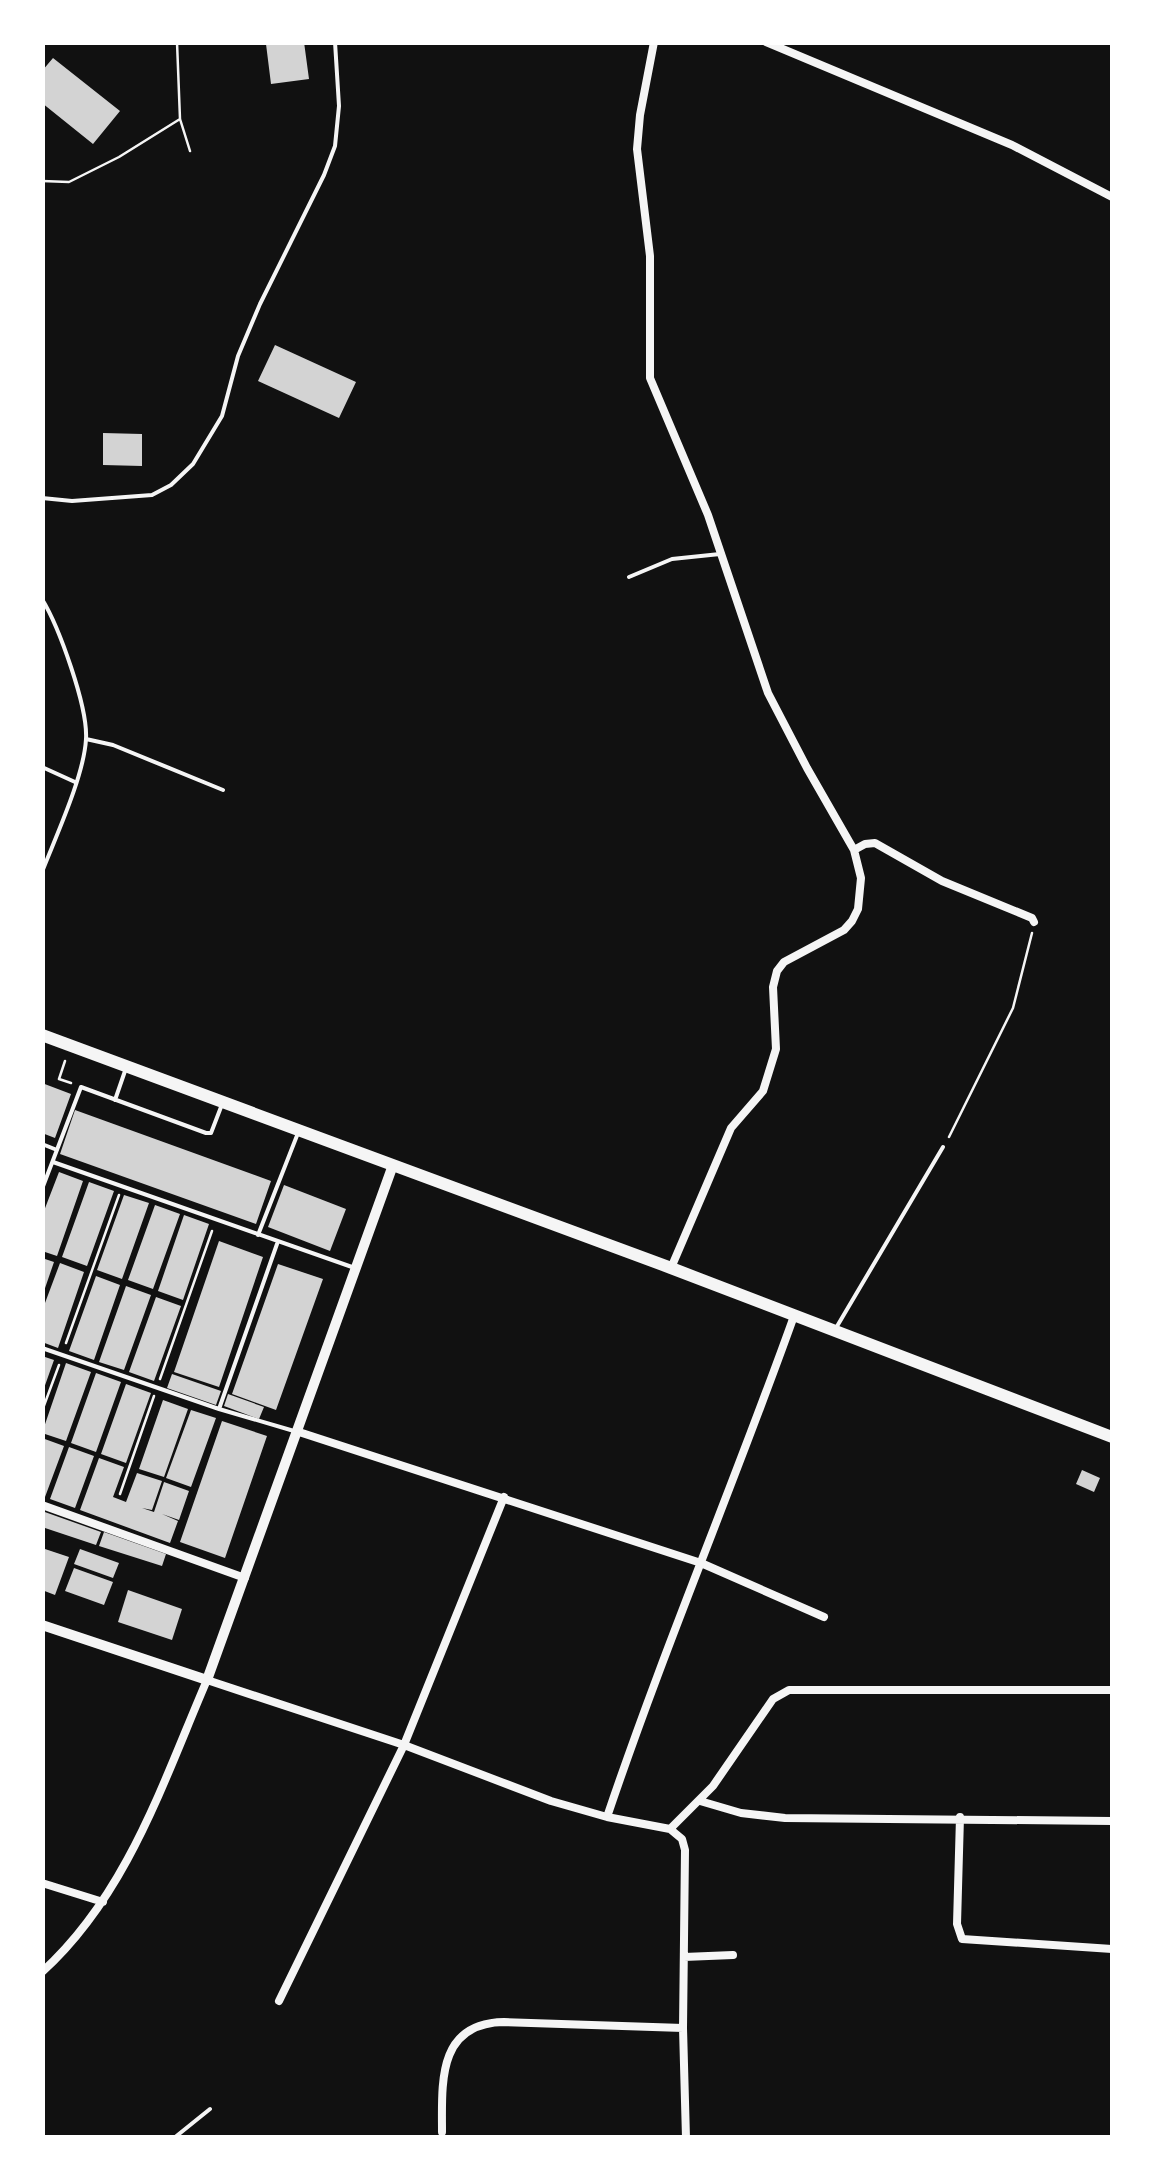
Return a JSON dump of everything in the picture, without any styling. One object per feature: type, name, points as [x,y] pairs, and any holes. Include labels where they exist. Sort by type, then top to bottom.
[{"type":"highway","points":[[42,1034],[672,1268],[1112,1437]]},
{"type":"street","points":[[654,42],[640,115],[638,149],[650,256],[650,378],[720,554],[774,707],[854,850],[861,878],[858,909],[844,930],[784,962],[777,971],[773,987],[777,1035],[763,1091],[732,1128],[672,1268]]},
{"type":"street","points":[[766,42],[1012,145],[1112,197]]},
{"type":"street","points":[[854,850],[875,843],[942,881],[1034,922]]},
{"type":"street","points":[[42,1972],[103,1902],[130,1858],[208,1680],[393,1165]]},
{"type":"street","points":[[607,1817],[794,1316]]},
{"type":"street","points":[[299,1432],[701,1563],[824,1617]]},
{"type":"street","points":[[278,2001],[404,1745],[504,1497]]},
{"type":"street","points":[[42,1505],[246,1578]]},
{"type":"street","points":[[42,1625],[404,1745],[551,1800],[607,1817],[670,1829],[682,1839],[685,1850],[686,2138]]},
{"type":"street","points":[[670,1829],[700,1801],[773,1699],[788,1690],[1112,1690]]},
{"type":"street","points":[[700,1801],[741,1813],[785,1818],[1112,1821]]},
{"type":"street","points":[[960,1817],[957,1924],[962,1939],[1112,1949]]},
{"type":"street","points":[[42,1883],[103,1902]]},
{"type":"street","points":[[684,1958],[733,1956]]},
{"type":"street","points":[[442,2132],[445,2060],[461,2038],[483,2024],[683,2028]]},
{"type":"lane","points":[[42,498],[72,500],[152,494],[171,485],[192,464],[222,416],[238,356],[335,146],[335,42]]},
{"type":"lane","points":[[629,578],[661,561],[720,554]]},
{"type":"lane","points":[[42,599],[65,653],[85,717],[86,738],[75,782],[42,872]]},
{"type":"lane","points":[[86,738],[224,790]]},
{"type":"lane","points":[[42,767],[75,782]]},
{"type":"lane","points":[[115,1100],[127,1066]]},
{"type":"lane","points":[[42,1190],[81,1087],[206,1134],[211,1133],[222,1103]]},
{"type":"lane","points":[[258,1235],[299,1132]]},
{"type":"lane","points":[[42,1144],[57,1150]]},
{"type":"lane","points":[[834,1331],[943,1147]]},
{"type":"lane","points":[[53,1162],[356,1268]]},
{"type":"lane","points":[[219,1409],[278,1242]]},
{"type":"lane","points":[[42,1348],[299,1432]]},
{"type":"lane","points":[[174,2138],[210,2109]]},
{"type":"path","points":[[177,42],[180,119],[190,152]]},
{"type":"path","points":[[42,181],[69,182],[180,119]]},
{"type":"path","points":[[943,1147],[1013,1008],[1034,922]]},
{"type":"path","points":[[58,1079],[70,1045]]},
{"type":"path","points":[[42,1411],[122,1186]]},
{"type":"path","points":[[120,1494],[216,1220]]},
{"type":"building","points":[[304,42],[309,79],[271,84],[266,44]]},
{"type":"building","points":[[53,58],[120,111],[93,144],[42,103],[42,71]]},
{"type":"building","points":[[275,345],[356,382],[339,418],[258,381]]},
{"type":"building","points":[[103,433],[142,434],[142,466],[103,465]]},
{"type":"building","points":[[42,1083],[71,1094],[55,1138],[42,1133]]},
{"type":"building","points":[[75,1110],[271,1181],[256,1224],[60,1154]]},
{"type":"building","points":[[59,1172],[83,1181],[57,1256],[42,1251],[42,1216]]},
{"type":"building","points":[[89,1182],[114,1191],[87,1266],[62,1257]]},
{"type":"building","points":[[284,1185],[346,1209],[330,1251],[268,1227]]},
{"type":"building","points":[[124,1195],[149,1203],[122,1279],[97,1270]]},
{"type":"building","points":[[155,1205],[180,1214],[153,1289],[128,1280]]},
{"type":"building","points":[[184,1215],[209,1224],[183,1300],[158,1291]]},
{"type":"building","points":[[219,1241],[263,1257],[219,1387],[174,1372]]},
{"type":"building","points":[[42,1258],[54,1262],[43,1294],[42,1293]]},
{"type":"building","points":[[60,1263],[84,1272],[58,1348],[42,1342],[42,1311]]},
{"type":"building","points":[[278,1264],[323,1279],[276,1410],[232,1394]]},
{"type":"building","points":[[96,1276],[120,1285],[94,1360],[69,1351]]},
{"type":"building","points":[[126,1286],[151,1295],[124,1370],[99,1362]]},
{"type":"building","points":[[156,1297],[181,1306],[154,1381],[129,1372]]},
{"type":"building","points":[[42,1356],[54,1360],[43,1391],[42,1391]]},
{"type":"building","points":[[66,1363],[91,1372],[66,1441],[42,1433]]},
{"type":"building","points":[[96,1373],[121,1382],[96,1452],[71,1443]]},
{"type":"building","points":[[172,1374],[221,1391],[216,1405],[167,1388]]},
{"type":"building","points":[[126,1384],[151,1393],[126,1463],[101,1454]]},
{"type":"building","points":[[228,1394],[264,1407],[259,1419],[224,1406]]},
{"type":"building","points":[[163,1400],[188,1409],[164,1477],[139,1469]]},
{"type":"building","points":[[191,1410],[216,1418],[191,1487],[166,1478]]},
{"type":"building","points":[[222,1421],[267,1436],[225,1558],[180,1542]]},
{"type":"building","points":[[42,1438],[64,1446],[45,1497],[42,1496]]},
{"type":"building","points":[[69,1447],[94,1456],[75,1508],[50,1499]]},
{"type":"building","points":[[99,1458],[124,1467],[113,1497],[126,1502],[137,1473],[162,1481],[152,1510],[142,1508],[154,1512],[164,1482],[189,1491],[179,1520],[162,1514],[178,1521],[170,1543],[80,1510]]},
{"type":"building","points":[[1082,1470],[1100,1478],[1094,1492],[1076,1484]]},
{"type":"building","points":[[42,1511],[101,1532],[96,1545],[42,1527]]},
{"type":"building","points":[[104,1532],[166,1554],[162,1566],[99,1546]]},
{"type":"building","points":[[42,1548],[69,1557],[55,1595],[42,1590]]},
{"type":"building","points":[[80,1549],[119,1563],[113,1578],[74,1564]]},
{"type":"building","points":[[74,1568],[113,1582],[104,1605],[65,1591]]},
{"type":"building","points":[[128,1590],[182,1609],[172,1640],[118,1622]]}]
